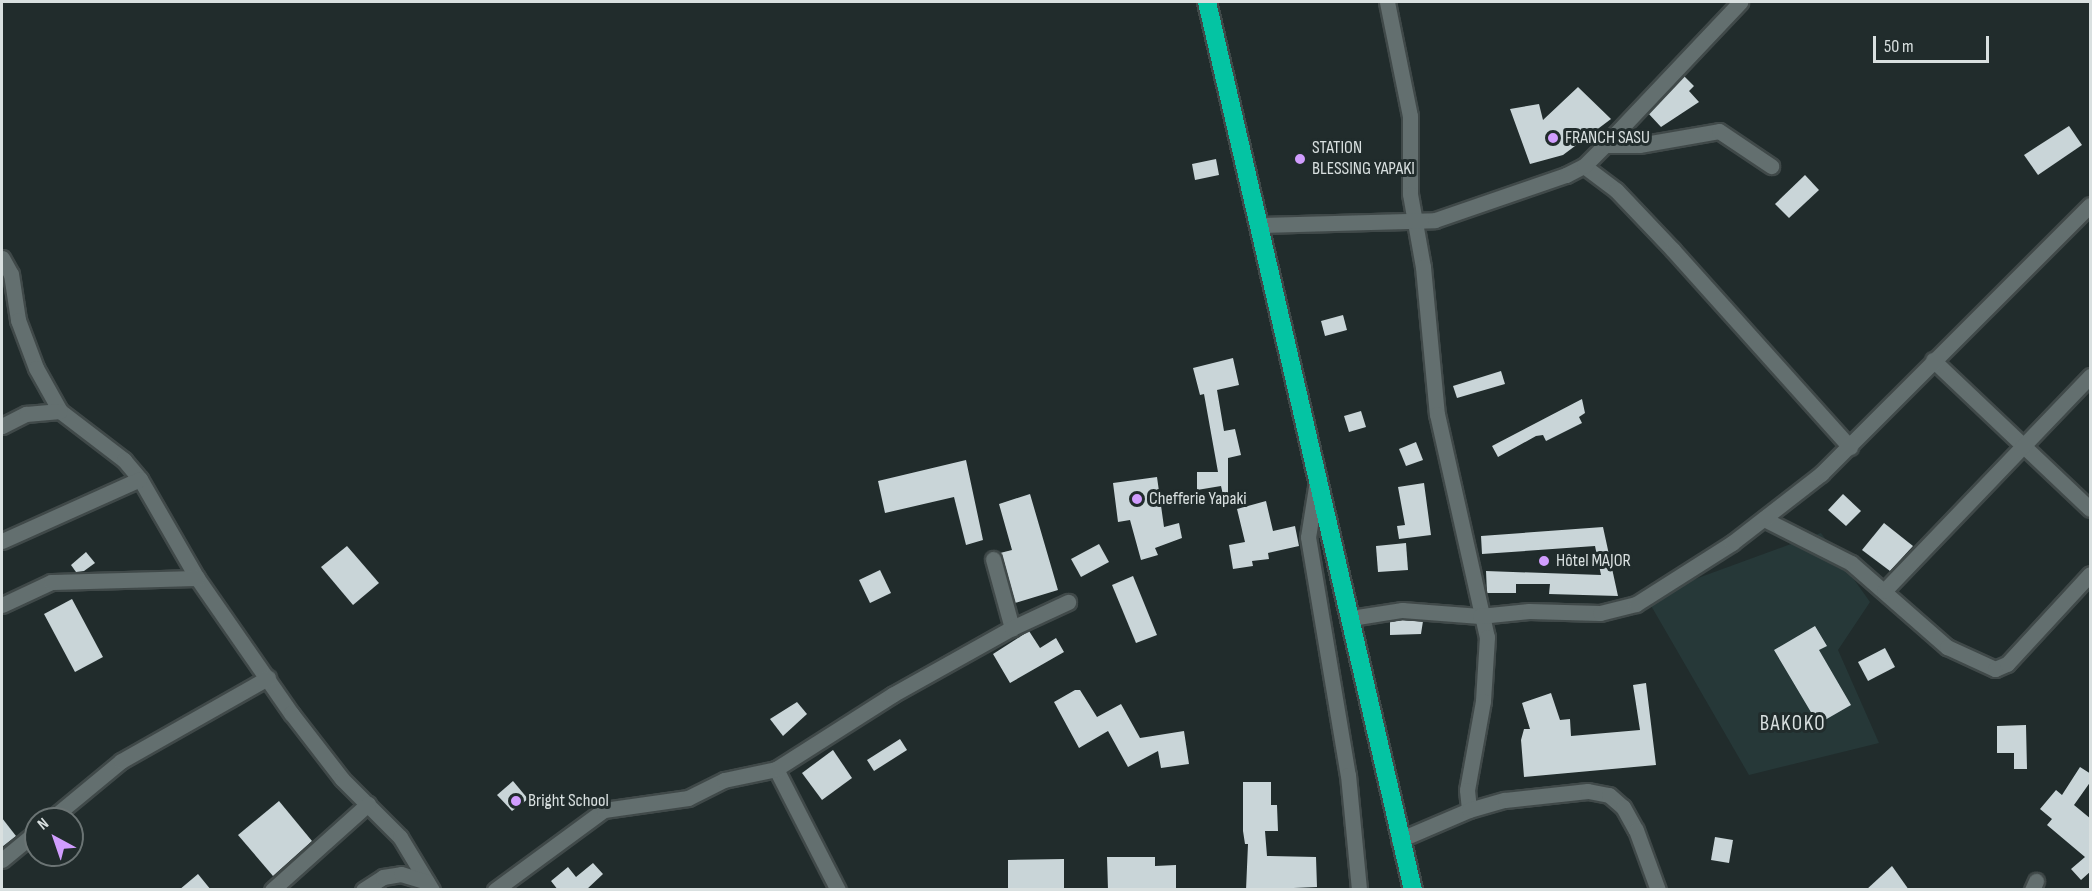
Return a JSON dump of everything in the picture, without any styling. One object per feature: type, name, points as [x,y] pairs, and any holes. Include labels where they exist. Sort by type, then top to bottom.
[{"type":"highway","points":[[1207,2],[1261,225],[1399,840],[1413,890]]},
{"type":"street","points":[[1387,2],[1410,116],[1413,223],[1423,267],[1437,414],[1480,616],[1487,637],[1487,667],[1467,790],[1469,810]]},
{"type":"street","points":[[1261,225],[1413,223],[1435,220],[1584,166],[1740,2]]},
{"type":"street","points":[[1605,145],[1639,145],[1719,130],[1771,166]]},
{"type":"street","points":[[1584,166],[1616,190],[1673,250],[1850,447]]},
{"type":"street","points":[[1351,618],[1402,610],[1480,616],[1529,611],[1600,613],[1636,603],[1680,578],[1764,519],[1850,447],[1932,360],[2091,205]]},
{"type":"street","points":[[2,258],[10,274],[18,320],[36,368],[60,411],[124,460],[140,479],[197,578],[268,678],[335,769],[400,837],[430,886]]},
{"type":"street","points":[[1932,360],[2091,509]]},
{"type":"street","points":[[1884,591],[2022,444],[2091,376]]},
{"type":"street","points":[[2,426],[26,414],[60,411]]},
{"type":"street","points":[[1318,475],[1308,537],[1348,775],[1359,890]]},
{"type":"street","points":[[2,541],[140,479]]},
{"type":"street","points":[[1764,519],[1851,563],[1947,647],[1995,669],[2007,663],[2091,574]]},
{"type":"street","points":[[993,559],[1012,628]]},
{"type":"street","points":[[2,605],[51,582],[197,578]]},
{"type":"street","points":[[495,890],[604,810],[688,798],[724,780],[776,769],[892,695],[1012,628],[1068,602]]},
{"type":"street","points":[[65,807],[121,761],[268,678]]},
{"type":"street","points":[[776,769],[838,890]]},
{"type":"street","points":[[1399,840],[1469,810],[1504,800],[1588,791],[1609,795],[1623,807],[1636,830],[1658,890]]},
{"type":"street","points":[[272,890],[368,804]]},
{"type":"street","points":[[2,860],[24,842]]},
{"type":"street","points":[[363,890],[383,877],[401,874],[430,886]]},
{"type":"shaded area","points":[[1821,533],[1870,602],[1838,650],[1879,743],[1749,775],[1646,597]]},
{"type":"building","points":[[1684,76],[1694,86],[1689,91],[1699,102],[1661,127],[1648,113]]},
{"type":"building","name":"FRANCH SASU","points":[[1578,87],[1611,119],[1563,155],[1530,164],[1510,109],[1539,104],[1543,120]]},
{"type":"building","points":[[2069,126],[2082,145],[2038,175],[2024,155]]},
{"type":"building","points":[[1216,159],[1219,175],[1195,180],[1192,164]]},
{"type":"building","points":[[1805,175],[1819,190],[1789,218],[1775,204]]},
{"type":"building","points":[[1343,315],[1347,330],[1325,336],[1321,321]]},
{"type":"building","points":[[1233,358],[1239,385],[1217,390],[1224,431],[1235,429],[1241,455],[1228,458],[1228,495],[1223,495],[1221,486],[1197,490],[1197,472],[1218,472],[1204,394],[1200,395],[1193,368]]},
{"type":"building","points":[[1501,371],[1505,384],[1457,398],[1453,386]]},
{"type":"building","points":[[1582,399],[1585,413],[1579,417],[1582,423],[1546,441],[1543,435],[1536,436],[1498,457],[1492,446]]},
{"type":"building","points":[[1361,411],[1366,427],[1349,432],[1344,416]]},
{"type":"building","points":[[1416,442],[1423,460],[1406,466],[1399,449]]},
{"type":"building","points":[[966,460],[983,540],[966,545],[954,497],[885,513],[878,481]]},
{"type":"building","points":[[1157,477],[1164,527],[1179,523],[1182,538],[1155,548],[1158,555],[1141,560],[1130,520],[1118,522],[1113,483]]},
{"type":"building","points":[[1424,483],[1431,535],[1399,539],[1397,526],[1405,525],[1398,487]]},
{"type":"building","points":[[1030,494],[1058,590],[1015,603],[1000,553],[1012,550],[999,504]]},
{"type":"building","points":[[1843,494],[1861,511],[1846,526],[1828,510]]},
{"type":"building","points":[[1266,501],[1273,531],[1295,526],[1299,546],[1268,553],[1269,559],[1252,561],[1253,566],[1233,569],[1229,545],[1245,542],[1237,509]]},
{"type":"building","points":[[1884,523],[1913,546],[1890,571],[1862,550]]},
{"type":"building","points":[[1603,527],[1618,596],[1549,594],[1550,584],[1516,584],[1516,593],[1487,593],[1486,571],[1601,575],[1595,546],[1482,554],[1481,536]]},
{"type":"building","points":[[1406,543],[1408,570],[1378,572],[1376,546]]},
{"type":"building","points":[[1099,544],[1109,562],[1081,577],[1071,559]]},
{"type":"building","points":[[347,546],[379,583],[353,605],[321,567]]},
{"type":"building","points":[[86,552],[95,563],[84,571],[76,572],[71,565]]},
{"type":"building","points":[[880,570],[891,593],[870,603],[859,580]]},
{"type":"building","points":[[1133,576],[1157,635],[1136,643],[1112,585]]},
{"type":"building","points":[[72,599],[103,657],[75,672],[44,614]]},
{"type":"building","points":[[1423,621],[1421,634],[1390,635],[1390,622]]},
{"type":"building","points":[[1815,626],[1827,646],[1819,650],[1851,705],[1818,724],[1774,650]]},
{"type":"building","points":[[1029,631],[1040,648],[1056,638],[1064,652],[1010,683],[993,654]]},
{"type":"building","points":[[1885,648],[1895,667],[1868,681],[1858,662]]},
{"type":"building","points":[[1646,683],[1656,765],[1524,777],[1521,740],[1524,729],[1530,729],[1522,703],[1551,693],[1560,720],[1570,719],[1571,736],[1640,730],[1633,685]]},
{"type":"building","points":[[1075,690],[1080,690],[1097,717],[1121,704],[1140,738],[1184,731],[1189,764],[1161,768],[1158,751],[1128,767],[1108,731],[1079,748],[1054,702]]},
{"type":"building","points":[[797,702],[807,714],[783,736],[770,719]]},
{"type":"building","points":[[2026,725],[2027,769],[2014,769],[2014,753],[1997,753],[1997,726]]},
{"type":"building","points":[[900,739],[907,750],[874,771],[867,760]]},
{"type":"building","points":[[833,750],[852,778],[822,800],[802,773]]},
{"type":"building","points":[[2080,767],[2091,774],[2091,781],[2074,805],[2091,819],[2091,871],[2081,880],[2071,869],[2085,857],[2047,825],[2052,819],[2040,809],[2056,790],[2062,795]]},
{"type":"building","points":[[513,781],[528,799],[512,811],[497,795]]},
{"type":"building","points":[[1243,782],[1271,782],[1271,805],[1277,805],[1278,831],[1265,831],[1267,856],[1316,857],[1317,887],[1246,890],[1248,844],[1245,844],[1243,831]]},
{"type":"building","points":[[279,801],[312,841],[273,876],[238,835]]},
{"type":"building","points":[[2,818],[16,836],[2,847]]},
{"type":"building","points":[[1715,837],[1733,840],[1729,863],[1711,860]]},
{"type":"building","points":[[1107,857],[1155,857],[1155,866],[1176,865],[1176,890],[1108,890]]},
{"type":"building","points":[[1064,859],[1064,890],[1008,890],[1008,860]]},
{"type":"building","points":[[593,863],[603,874],[586,890],[558,890],[551,881],[568,867],[576,877]]},
{"type":"building","points":[[1892,866],[1909,890],[1866,890]]},
{"type":"building","points":[[198,874],[211,890],[179,890]]},
{"type":"place","name":"FRANCH SASU","points":[[1553,138]]},
{"type":"place","name":"STATION BLESSING YAPAKI","points":[[1300,159]]},
{"type":"place","name":"Chefferie Yapaki","points":[[1137,499]]},
{"type":"place","name":"Hôtel MAJOR","points":[[1544,561]]},
{"type":"place","name":"Bright School","points":[[516,801]]},
{"type":"district","name":"BAKOKO","points":[[1793,724]]}]
